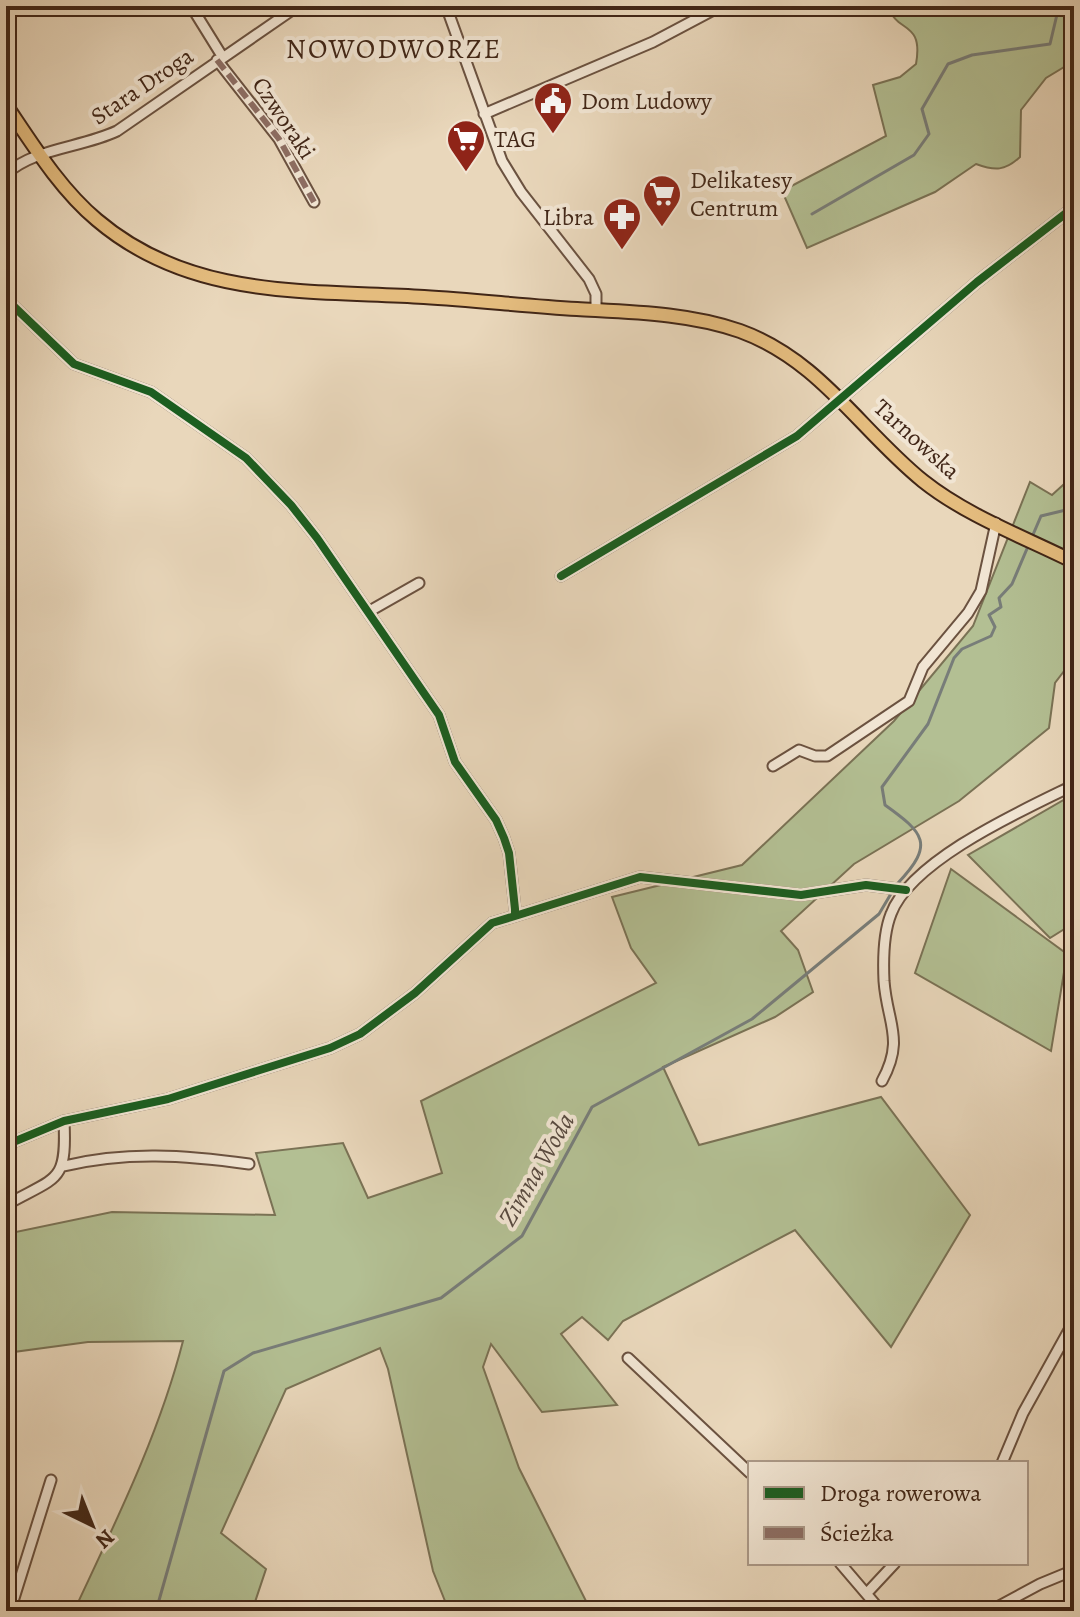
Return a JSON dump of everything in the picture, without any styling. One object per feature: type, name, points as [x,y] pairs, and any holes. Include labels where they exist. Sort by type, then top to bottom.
[{"type":"main road","name":"Tarnowska","points":[[6,105],[72,197],[97,221],[134,246],[186,273],[257,287],[596,310],[725,326],[786,353],[844,400],[924,481],[996,523],[1074,562]]},
{"type":"street","name":"Czworaki","points":[[191,6],[220,58],[279,139],[314,202]]},
{"type":"street","name":"Stara Droga","points":[[6,174],[23,161],[40,154],[89,144],[117,131],[298,6]]},
{"type":"street","points":[[446,6],[502,161],[521,192],[593,286],[596,310]]},
{"type":"street","points":[[484,114],[653,42],[721,6]]},
{"type":"street","points":[[561,576],[787,443],[844,400],[977,282],[1074,207]]},
{"type":"street","points":[[6,299],[74,364],[151,392],[246,458],[317,538],[439,715],[455,762],[496,820],[509,853],[515,916]]},
{"type":"street","points":[[773,766],[799,750],[815,756],[827,756],[909,701],[923,667],[968,613],[981,591],[996,523]]},
{"type":"street","points":[[368,612],[419,583]]},
{"type":"street","points":[[882,1081],[892,1062],[895,1045],[884,980],[885,940],[891,912],[906,890],[933,862],[1074,785]]},
{"type":"street","points":[[6,1145],[64,1121],[168,1099],[330,1048],[360,1034],[415,993],[492,923],[640,877],[801,895],[866,885],[906,890]]},
{"type":"street","points":[[6,1205],[58,1175],[64,1166],[64,1121]]},
{"type":"street","points":[[64,1166],[125,1155],[187,1156],[249,1164]]},
{"type":"street","points":[[1003,1461],[1023,1413],[1074,1321]]},
{"type":"street","points":[[628,1358],[748,1471]]},
{"type":"street","points":[[10,1611],[51,1480]]},
{"type":"street","points":[[842,1565],[881,1611]]},
{"type":"street","points":[[867,1593],[893,1565]]},
{"type":"street","points":[[990,1611],[1074,1570]]},
{"type":"green space","points":[[889,6],[1074,6],[1074,61],[1046,78],[1021,110],[1020,157],[1015,162],[1000,168],[976,164],[935,192],[807,248],[782,191],[886,136],[873,85],[900,77],[916,64],[913,33],[897,21]]},
{"type":"green space","points":[[1074,475],[1074,658],[1055,683],[1049,728],[959,801],[854,864],[781,931],[798,950],[813,992],[775,1017],[663,1067],[699,1145],[881,1097],[970,1215],[891,1347],[795,1230],[623,1321],[608,1340],[582,1317],[561,1334],[617,1405],[542,1412],[491,1344],[483,1367],[519,1468],[591,1611],[449,1611],[433,1571],[388,1369],[380,1348],[286,1389],[221,1533],[266,1569],[252,1611],[74,1611],[149,1445],[183,1341],[88,1342],[6,1353],[6,1234],[112,1212],[275,1215],[256,1153],[343,1143],[368,1198],[442,1173],[421,1101],[656,983],[631,948],[612,897],[742,865],[894,721],[973,626],[1030,482],[1052,495]]},
{"type":"green space","points":[[1074,794],[1074,923],[1050,938],[968,855]]},
{"type":"green space","points":[[951,869],[1067,954],[1051,1051],[915,973]]},
{"type":"waterway","points":[[812,214],[914,155],[929,134],[922,109],[948,64],[972,55],[1050,44],[1059,6]]},
{"type":"waterway","name":"Zimna Woda","points":[[1032,537],[1041,516],[1074,508]]},
{"type":"waterway","name":"Zimna Woda","points":[[898,883],[917,858],[920,840],[909,824],[885,805],[882,787],[928,724],[954,658],[962,649],[991,636],[995,627],[989,615],[1001,607],[999,598],[1012,584],[1029,544]]},
{"type":"waterway","name":"Zimna Woda","points":[[156,1611],[224,1371],[253,1353],[441,1298],[522,1236],[592,1107],[752,1019],[879,914],[892,892]]},
{"type":"marked path","points":[[217,60],[279,139],[314,202]]},
{"type":"cycle path","points":[[561,576],[797,436],[977,282],[1074,207]]},
{"type":"cycle path","points":[[6,299],[74,364],[151,392],[246,458],[291,505],[439,715],[455,762],[496,820],[504,838],[509,853],[515,909],[515,916],[492,923],[415,993],[360,1034],[330,1048],[168,1099],[64,1121],[6,1145]]},
{"type":"cycle path","points":[[515,916],[640,877],[801,895],[866,885],[906,890]]},
{"type":"place","name":"Dom Ludowy","points":[[553,135]]},
{"type":"place","name":"TAG","points":[[466,173]]},
{"type":"place","name":"Delikatesy Centrum","points":[[662,228]]},
{"type":"place","name":"Libra","points":[[622,251]]},
{"type":"district","name":"NOWODWORZE","points":[[394,48]]}]
